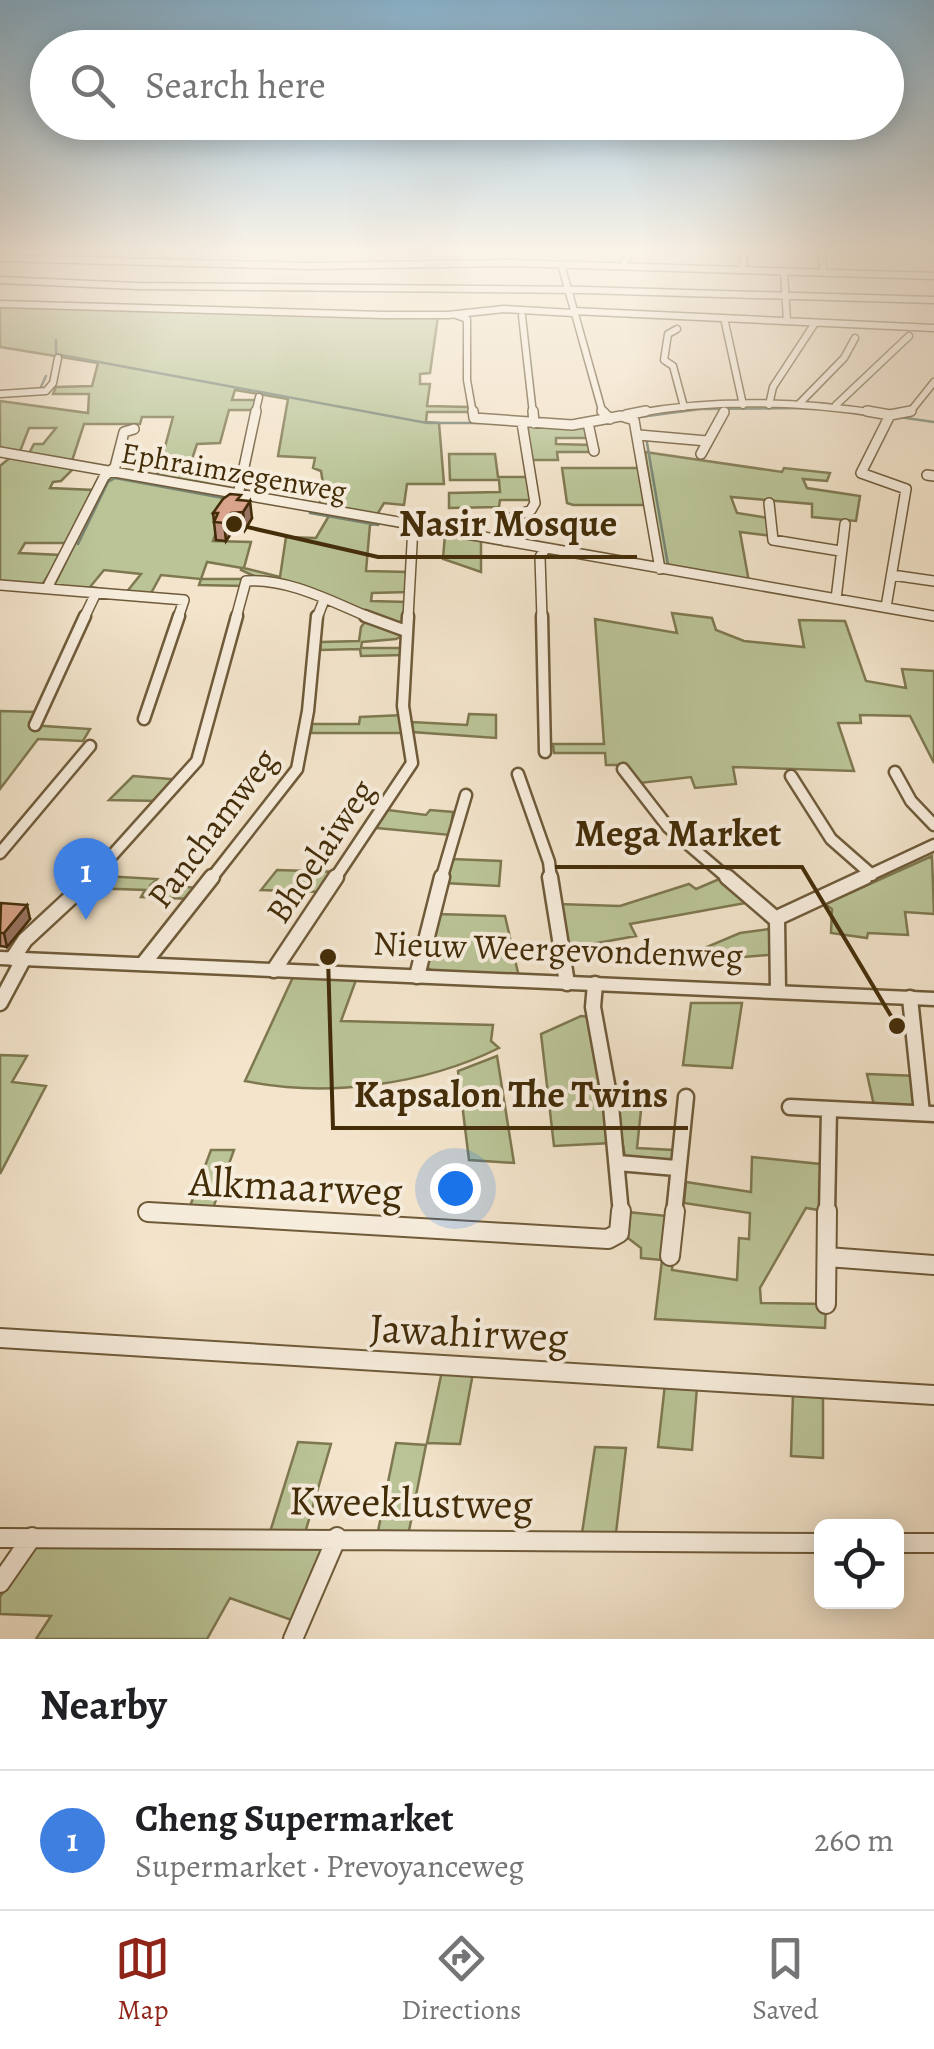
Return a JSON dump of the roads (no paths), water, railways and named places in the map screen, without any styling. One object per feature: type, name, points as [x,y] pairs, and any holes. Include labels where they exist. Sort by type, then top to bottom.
[{"type":"street","points":[[467,328],[467,380],[473,417],[477,420],[588,423],[684,407],[799,404],[836,405],[890,414],[910,412],[934,382]]},
{"type":"street","points":[[523,328],[534,423]]},
{"type":"street","points":[[578,328],[602,413],[610,419]]},
{"type":"street","points":[[726,328],[743,405]]},
{"type":"street","points":[[769,405],[767,396],[785,366],[798,356],[812,328]]},
{"type":"street","points":[[678,329],[668,334],[664,360],[673,366],[684,407]]},
{"type":"street","points":[[836,405],[908,336]]},
{"type":"street","points":[[799,404],[798,400],[844,358],[855,338]]},
{"type":"street","points":[[0,394],[51,388],[58,358]]},
{"type":"street","points":[[238,495],[259,397]]},
{"type":"street","points":[[701,454],[724,412]]},
{"type":"street","points":[[886,607],[906,488],[861,473],[890,414]]},
{"type":"street","points":[[622,416],[634,420],[639,434],[660,569]]},
{"type":"street","points":[[505,541],[509,519],[531,510],[535,503],[522,422]]},
{"type":"street","points":[[588,423],[594,451]]},
{"type":"street","points":[[46,588],[104,477],[110,473],[124,432],[134,429]]},
{"type":"street","points":[[639,434],[708,441]]},
{"type":"street","name":"Ephraimzegenweg","points":[[0,452],[934,616]]},
{"type":"street","points":[[769,503],[770,538],[840,551]]},
{"type":"street","points":[[836,599],[845,524]]},
{"type":"street","points":[[0,1003],[12,958],[33,931],[103,868],[197,762],[246,580],[252,578],[324,600],[406,632],[413,526]]},
{"type":"street","points":[[545,549],[540,558],[545,752]]},
{"type":"street","points":[[892,575],[934,581]]},
{"type":"street","points":[[0,585],[184,600],[144,719]]},
{"type":"street","points":[[35,725],[96,593]]},
{"type":"street","name":"Panchamweg","points":[[144,963],[297,769],[308,711],[318,608],[324,600]]},
{"type":"street","name":"Bhoelaiweg","points":[[274,970],[412,762],[403,706],[406,632]]},
{"type":"street","points":[[0,852],[90,746]]},
{"type":"street","points":[[623,769],[668,827],[777,920],[778,990]]},
{"type":"street","points":[[895,772],[910,801],[934,825]]},
{"type":"street","points":[[518,774],[549,862],[555,925],[567,983]]},
{"type":"street","points":[[791,776],[830,840],[872,875]]},
{"type":"street","points":[[417,976],[456,818],[466,795]]},
{"type":"street","points":[[781,916],[934,845]]},
{"type":"street","name":"Nieuw Weergevondenweg","points":[[12,958],[934,999]]},
{"type":"street","points":[[595,984],[593,1008],[618,1163],[676,1168]]},
{"type":"street","points":[[790,1107],[928,1113],[910,998]]},
{"type":"street","points":[[670,1256],[686,1098]]},
{"type":"street","points":[[826,1304],[828,1110]]},
{"type":"street","name":"Alkmaarweg","points":[[148,1212],[608,1239],[619,1232],[622,1220],[618,1163]]},
{"type":"street","points":[[827,1257],[934,1265]]},
{"type":"street","name":"Jawahirweg","points":[[0,1338],[934,1395]]},
{"type":"street","name":"Kweeklustweg","points":[[0,1538],[814,1543]]},
{"type":"street","points":[[0,1583],[32,1538]]},
{"type":"street","points":[[293,1639],[337,1538]]},
{"type":"street","points":[[904,1543],[934,1544]]},
{"type":"waterway","points":[[56,340],[56,354],[427,423],[480,423]]},
{"type":"waterway","points":[[40,389],[46,376]]},
{"type":"waterway","points":[[640,417],[701,409],[805,408]]},
{"type":"waterway","points":[[899,417],[934,422]]},
{"type":"waterway","points":[[646,437],[668,565]]},
{"type":"waterway","points":[[78,544],[108,482],[115,478],[223,498]]},
{"type":"waterway","points":[[310,513],[378,525]]},
{"type":"place","name":"Nasir Mosque","points":[[234,524]]},
{"type":"place","name":"Cheng Supermarket","points":[[86,920]]},
{"type":"place","name":"Kapsalon The Twins","points":[[328,957]]},
{"type":"place","name":"Mega Market","points":[[897,1026]]}]
